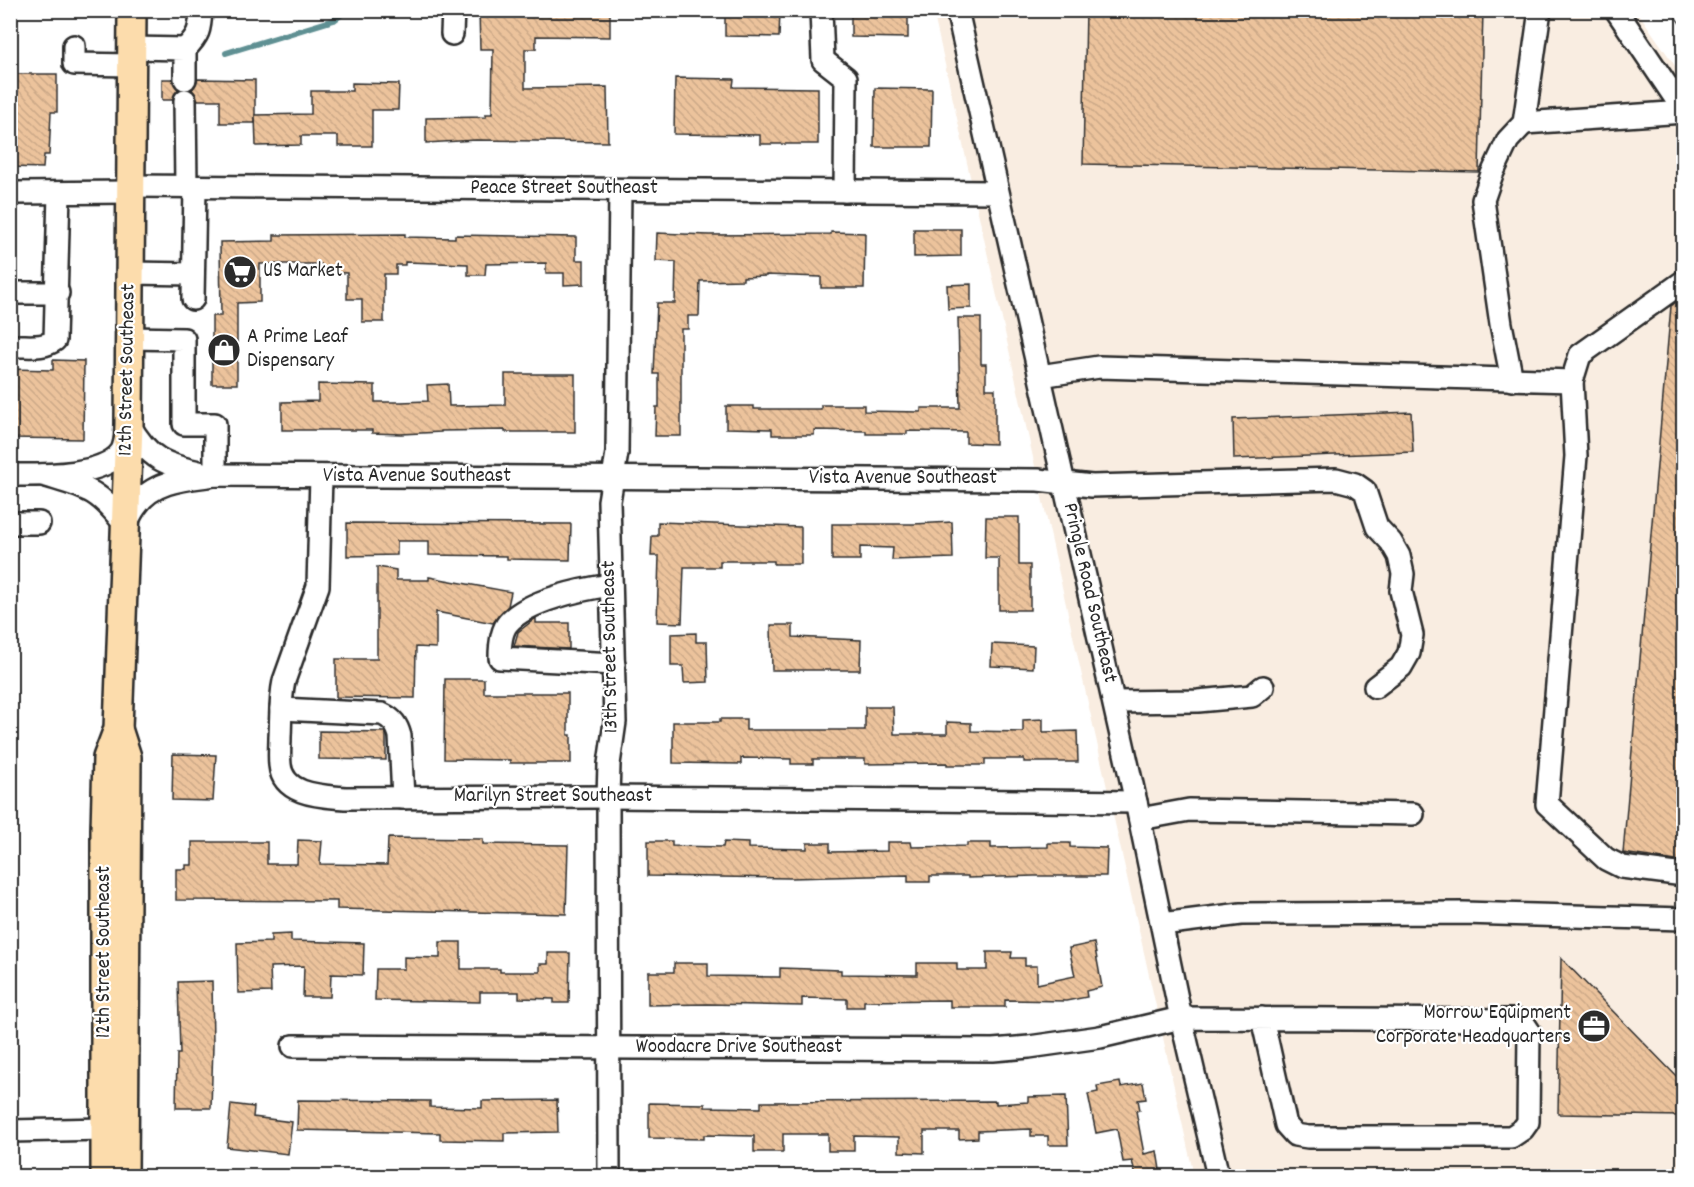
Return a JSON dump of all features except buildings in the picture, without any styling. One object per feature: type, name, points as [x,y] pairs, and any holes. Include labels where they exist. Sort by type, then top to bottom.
[{"type":"main road","name":"12th Street Southeast","points":[[105,1176],[106,794],[107,758],[118,729],[125,525],[132,10]]},
{"type":"main road","name":"12th Street Southeast","points":[[118,729],[127,757],[124,1176]]},
{"type":"street","points":[[74,46],[74,64],[185,48],[197,37],[201,10]]},
{"type":"street","points":[[452,34],[453,10]]},
{"type":"street","points":[[821,10],[823,60],[846,78],[845,191]]},
{"type":"street","name":"Pringle Road Southeast","points":[[957,10],[1114,702],[1181,1018],[1218,1176]]},
{"type":"street","points":[[1512,380],[1501,324],[1484,201],[1492,174],[1508,140],[1524,123],[1540,10]]},
{"type":"street","points":[[1524,123],[1683,112],[1616,10]]},
{"type":"street","points":[[185,48],[193,300]]},
{"type":"street","name":"Peace Street Southeast","points":[[16,193],[190,187],[997,192]]},
{"type":"street","name":"13th Street Southeast","points":[[609,1176],[608,796],[609,764],[615,722],[609,501],[617,453],[620,190]]},
{"type":"street","points":[[18,346],[40,346],[55,340],[58,293],[58,193]]},
{"type":"street","points":[[130,273],[193,273]]},
{"type":"street","points":[[1683,281],[1580,355],[1572,381],[1576,456],[1547,804],[1606,859],[1622,867],[1683,875]]},
{"type":"street","points":[[10,293],[58,293]]},
{"type":"street","points":[[129,338],[184,339],[184,424],[215,424],[215,476]]},
{"type":"street","points":[[1040,376],[1099,367],[1572,381]]},
{"type":"street","points":[[128,429],[153,456],[179,467],[215,476]]},
{"type":"street","points":[[10,475],[43,475],[86,470],[102,465],[120,452],[128,429]]},
{"type":"street","points":[[43,475],[87,488],[96,493],[111,506],[125,525],[138,503],[159,487],[182,480],[215,476]]},
{"type":"street","name":"Vista Avenue Southeast","points":[[215,476],[1038,480],[1092,486],[1336,479],[1355,484],[1365,491],[1377,527],[1391,542],[1399,556],[1403,574],[1401,591],[1412,635],[1409,653],[1401,667],[1374,687]]},
{"type":"street","name":"Marilyn Street Southeast","points":[[321,476],[318,586],[284,681],[281,709],[280,768],[285,779],[297,790],[314,795],[345,798],[608,796],[1138,810],[1413,814]]},
{"type":"street","points":[[10,523],[39,524]]},
{"type":"street","points":[[611,585],[584,588],[524,610],[507,624],[500,645],[500,658],[614,664]]},
{"type":"street","points":[[1114,702],[1198,701],[1252,696],[1263,687]]},
{"type":"street","points":[[281,709],[382,714],[391,718],[398,727],[400,736],[403,798]]},
{"type":"street","points":[[1162,924],[1241,914],[1463,913],[1683,919]]},
{"type":"street","name":"Woodacre Drive Southeast","points":[[293,1046],[993,1050],[1100,1037],[1181,1018],[1262,1018],[1480,1018],[1515,1020],[1523,1023],[1528,1031],[1528,1122],[1512,1137],[1308,1137],[1296,1135],[1286,1125],[1262,1018]]},
{"type":"street","points":[[10,1131],[105,1129]]},
{"type":"shaded area","points":[[933,11],[1637,11],[1683,77],[1683,1176],[1194,1176]]},
{"type":"waterway","points":[[226,53],[334,20],[347,10]]},
{"type":"railway","points":[[1674,10],[1684,24]]},
{"type":"place","name":"US Market","points":[[240,272]]},
{"type":"place","name":"A Prime Leaf Dispensary","points":[[224,350]]},
{"type":"place","name":"Morrow Equipment Corporate Headquarters","points":[[1594,1026]]}]
